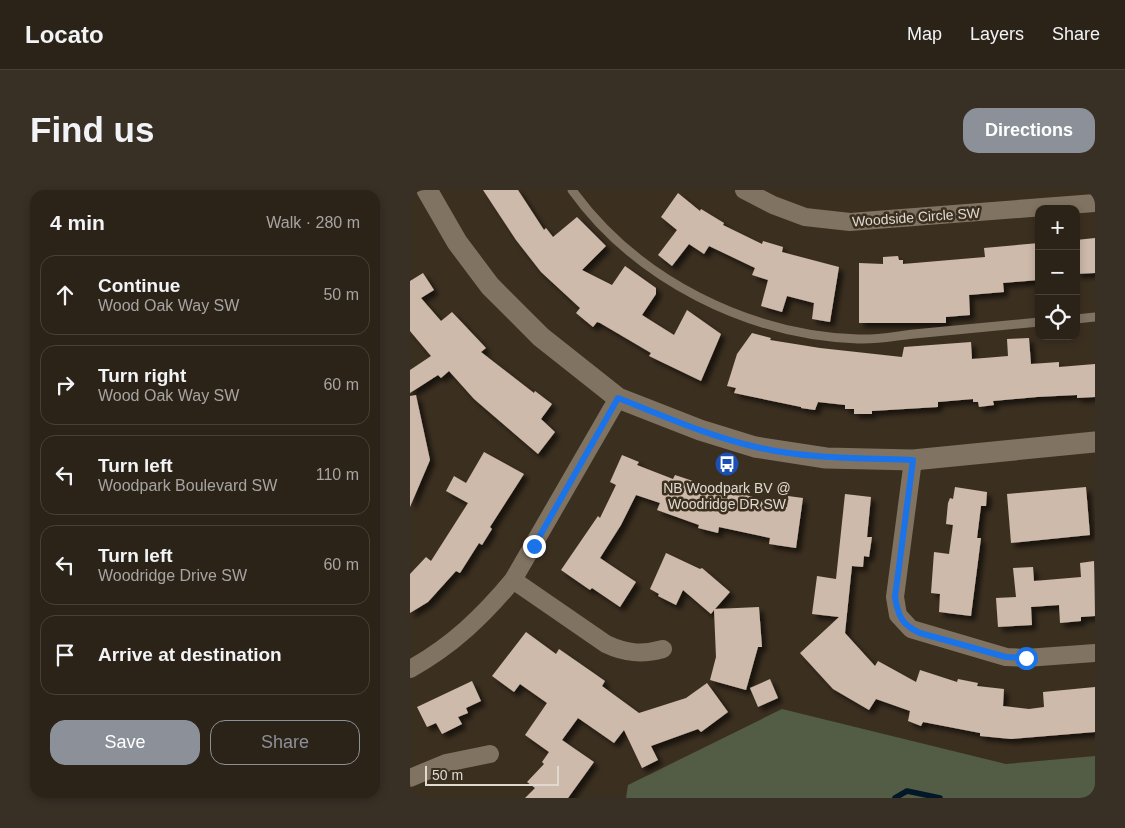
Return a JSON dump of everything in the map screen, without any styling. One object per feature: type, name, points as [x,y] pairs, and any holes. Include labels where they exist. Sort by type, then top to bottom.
[{"type":"street","points":[[427,190],[457,242],[490,286],[541,337],[618,398],[700,430],[755,446],[826,458],[913,460],[1095,442]]},
{"type":"street","name":"Woodside Circle SW","points":[[744,190],[773,205],[805,217],[850,222],[1095,203]]},
{"type":"street","points":[[410,669],[443,650],[466,631],[491,607],[513,580],[618,398]]},
{"type":"street","points":[[913,460],[895,597],[898,614],[911,629],[1006,657],[1026,658],[1095,653]]},
{"type":"street","points":[[513,580],[606,644],[628,652],[648,653],[662,649]]},
{"type":"street","points":[[412,772],[490,754]]},
{"type":"lane","points":[[572,190],[604,227],[660,274],[707,302],[748,319],[781,328],[858,340],[1035,322]]},
{"type":"lane","points":[[1080,319],[1095,317]]},
{"type":"green space","points":[[782,709],[1006,764],[1095,756],[1095,798],[626,798],[628,785]]},
{"type":"building","points":[[483,190],[518,190],[544,230],[546,228],[553,237],[577,217],[606,246],[582,270],[612,285],[625,266],[656,288],[656,294],[642,315],[674,335],[687,310],[721,334],[701,381],[649,356],[651,353],[600,323],[597,322],[593,327],[576,313],[580,308],[541,272],[516,240]]},
{"type":"building","points":[[678,193],[700,211],[701,209],[724,223],[723,225],[762,244],[763,241],[783,247],[782,252],[839,267],[830,322],[812,319],[814,303],[787,296],[782,312],[761,306],[768,280],[752,275],[755,268],[709,246],[704,254],[689,244],[672,266],[658,255],[677,230],[661,217]]},
{"type":"building","points":[[1095,238],[1095,273],[1080,274],[1080,240]]},
{"type":"building","points":[[1035,243],[1035,280],[1003,283],[1004,292],[969,295],[970,315],[946,317],[946,323],[859,323],[859,263],[883,264],[883,257],[898,256],[899,260],[903,260],[903,264],[985,257],[984,248]]},
{"type":"building","points":[[423,273],[434,290],[421,298],[441,321],[452,312],[486,348],[481,352],[534,393],[535,391],[552,404],[541,419],[555,432],[538,454],[474,399],[449,371],[441,378],[438,375],[410,393],[410,370],[431,356],[410,331],[410,281]]},
{"type":"building","points":[[752,333],[771,338],[770,340],[820,348],[902,357],[904,347],[971,342],[972,359],[1008,356],[1007,339],[1029,338],[1031,364],[1059,362],[1059,367],[1095,364],[1095,397],[1077,398],[1077,395],[1037,397],[993,401],[994,405],[979,407],[978,402],[973,402],[973,399],[938,402],[938,407],[872,411],[872,414],[854,414],[854,409],[845,409],[845,405],[818,402],[815,410],[801,408],[734,393],[736,388],[727,386],[737,354]]},
{"type":"building","points":[[416,395],[430,460],[410,507],[410,396]]},
{"type":"building","points":[[484,452],[524,474],[490,527],[492,529],[482,545],[479,543],[460,573],[456,571],[428,602],[410,613],[410,574],[426,557],[431,561],[468,503],[446,491],[454,476],[466,483]]},
{"type":"building","points":[[622,455],[639,462],[637,465],[673,479],[675,475],[711,487],[711,485],[753,497],[753,500],[787,507],[788,496],[803,498],[796,548],[769,544],[770,538],[719,527],[718,533],[698,528],[699,525],[657,510],[660,503],[636,495],[621,525],[600,558],[636,582],[620,607],[592,588],[590,590],[561,570],[598,516],[600,518],[616,485],[610,482]]},
{"type":"building","points":[[955,487],[987,492],[986,506],[981,506],[977,538],[981,538],[971,616],[939,612],[940,594],[931,593],[934,552],[949,554],[953,525],[946,524],[948,503],[950,498],[953,499]]},
{"type":"building","points":[[1086,487],[1090,535],[1011,543],[1007,494]]},
{"type":"building","points":[[845,494],[871,497],[867,537],[872,537],[869,557],[864,556],[863,567],[852,566],[845,633],[875,666],[878,661],[916,682],[920,670],[957,682],[958,679],[978,683],[977,686],[1004,689],[1003,706],[1029,709],[1044,707],[1043,692],[1095,687],[1095,732],[1011,739],[980,736],[980,733],[923,722],[921,726],[908,721],[910,711],[876,699],[869,710],[833,689],[800,653],[839,617],[812,614],[817,576],[836,579]]},
{"type":"building","points":[[666,553],[700,569],[702,568],[730,592],[715,609],[759,607],[762,647],[758,647],[746,690],[710,680],[716,657],[714,610],[711,614],[683,590],[676,605],[658,596],[659,594],[650,589]]},
{"type":"building","points":[[1094,561],[1095,616],[1081,617],[1081,621],[1060,623],[1059,605],[1031,607],[1032,625],[998,627],[996,598],[1016,597],[1013,568],[1033,567],[1034,581],[1081,577],[1080,563]]},
{"type":"building","points":[[526,632],[556,654],[559,649],[605,681],[602,686],[639,713],[686,698],[707,683],[728,712],[701,732],[698,729],[651,746],[658,760],[642,768],[624,730],[614,743],[578,718],[562,740],[594,762],[568,798],[525,798],[535,788],[527,782],[544,764],[542,762],[549,752],[525,735],[547,703],[520,684],[514,692],[492,676]]},
{"type":"building","points":[[770,679],[778,698],[758,707],[750,688]]},
{"type":"building","points":[[472,681],[481,701],[466,708],[468,713],[458,717],[462,724],[442,734],[436,723],[427,727],[417,707]]},
{"type":"waterway","points":[[895,798],[907,791],[940,798]]},
{"type":"place","name":"NB Woodpark BV @ Woodridge DR SW","points":[[727,464]]},
{"type":"route","points":[[534,546],[618,398],[700,430],[755,446],[826,458],[913,460],[895,597],[898,614],[911,629],[920,633],[1006,657],[1026,658]]}]
